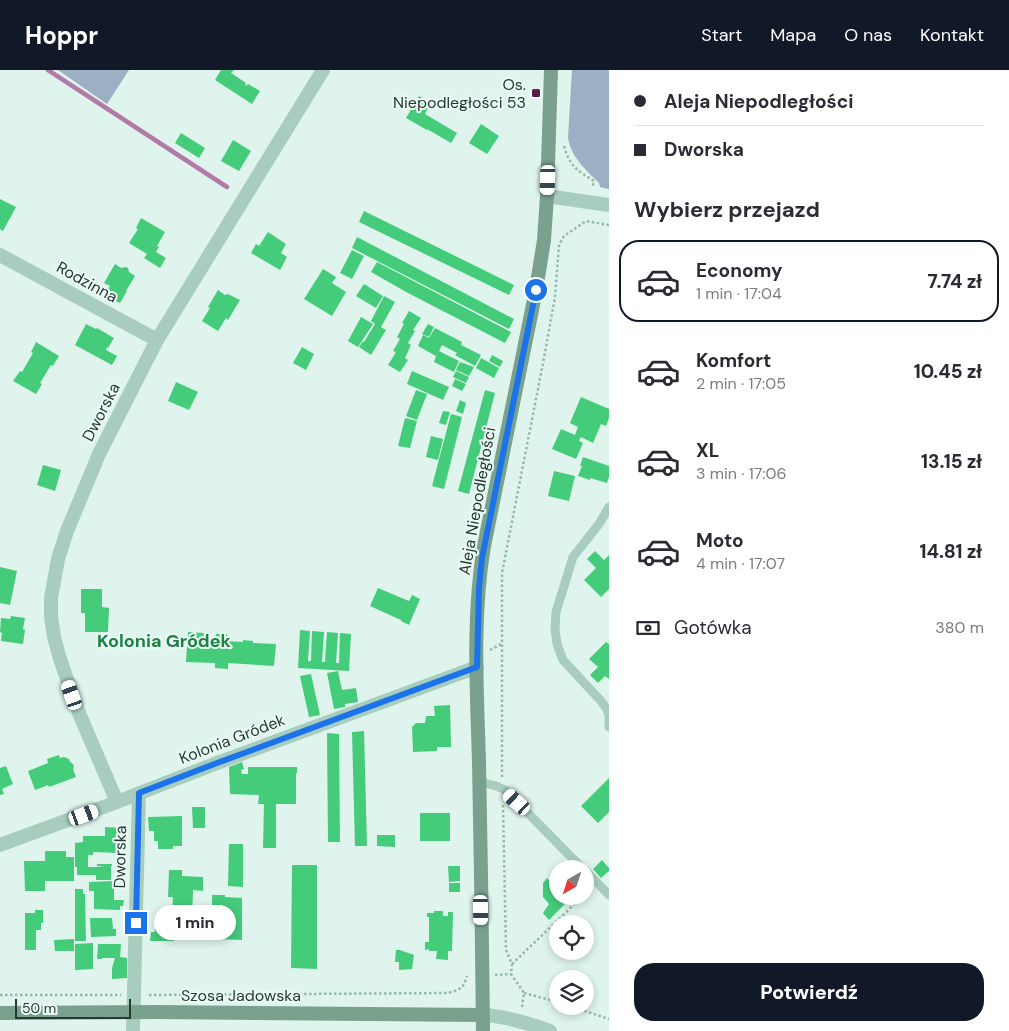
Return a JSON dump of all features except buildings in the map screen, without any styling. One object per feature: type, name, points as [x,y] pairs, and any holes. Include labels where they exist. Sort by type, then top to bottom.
[{"type":"main road","name":"Aleja Niepodległości","points":[[482,1031],[477,667],[479,588],[482,558],[536,290],[544,240],[551,70]]},
{"type":"main road","name":"Szosa Jadowska","points":[[0,1013],[134,1012],[482,1015]]},
{"type":"street","name":"Dworska","points":[[117,802],[79,713],[54,637],[51,598],[58,559],[67,531],[99,454],[157,340],[323,70]]},
{"type":"street","points":[[547,196],[609,205]]},
{"type":"street","name":"Rodzinna","points":[[0,255],[157,340]]},
{"type":"street","name":"Kolonia Gródek","points":[[0,845],[477,667]]},
{"type":"street","name":"Dworska","points":[[134,1031],[139,793]]},
{"type":"street","points":[[482,1015],[504,1017],[550,1031]]},
{"type":"lane","points":[[609,507],[599,524],[573,557],[556,612],[555,629],[557,644],[563,660],[607,709],[609,727]]},
{"type":"lane","points":[[480,782],[502,789],[574,860]]},
{"type":"lane","points":[[594,880],[609,894]]},
{"type":"path","points":[[563,144],[567,158],[576,170],[594,181],[586,221]]},
{"type":"path","points":[[549,999],[524,992],[511,974],[512,964],[506,950],[502,789],[502,573],[555,297],[559,245],[564,236],[586,221],[609,225]]},
{"type":"path","points":[[512,964],[574,905]]},
{"type":"path","points":[[0,995],[448,993],[460,989],[465,984],[467,976]]},
{"type":"path","points":[[521,1021],[524,992]]},
{"type":"path","points":[[594,1014],[609,1019]]},
{"type":"shaded area","points":[[58,70],[129,70],[107,104]]},
{"type":"shaded area","points":[[572,70],[609,70],[609,189],[600,187],[599,183],[576,157],[570,145],[568,138]]},
{"type":"waterway","points":[[48,70],[227,187]]},
{"type":"place","name":"Os. Niepodległości 53","points":[[536,93]]},
{"type":"district","name":"Kolonia Gródek","points":[[164,641]]},
{"type":"route","points":[[136,923],[139,793],[477,667],[479,588],[482,558],[536,290]]}]
